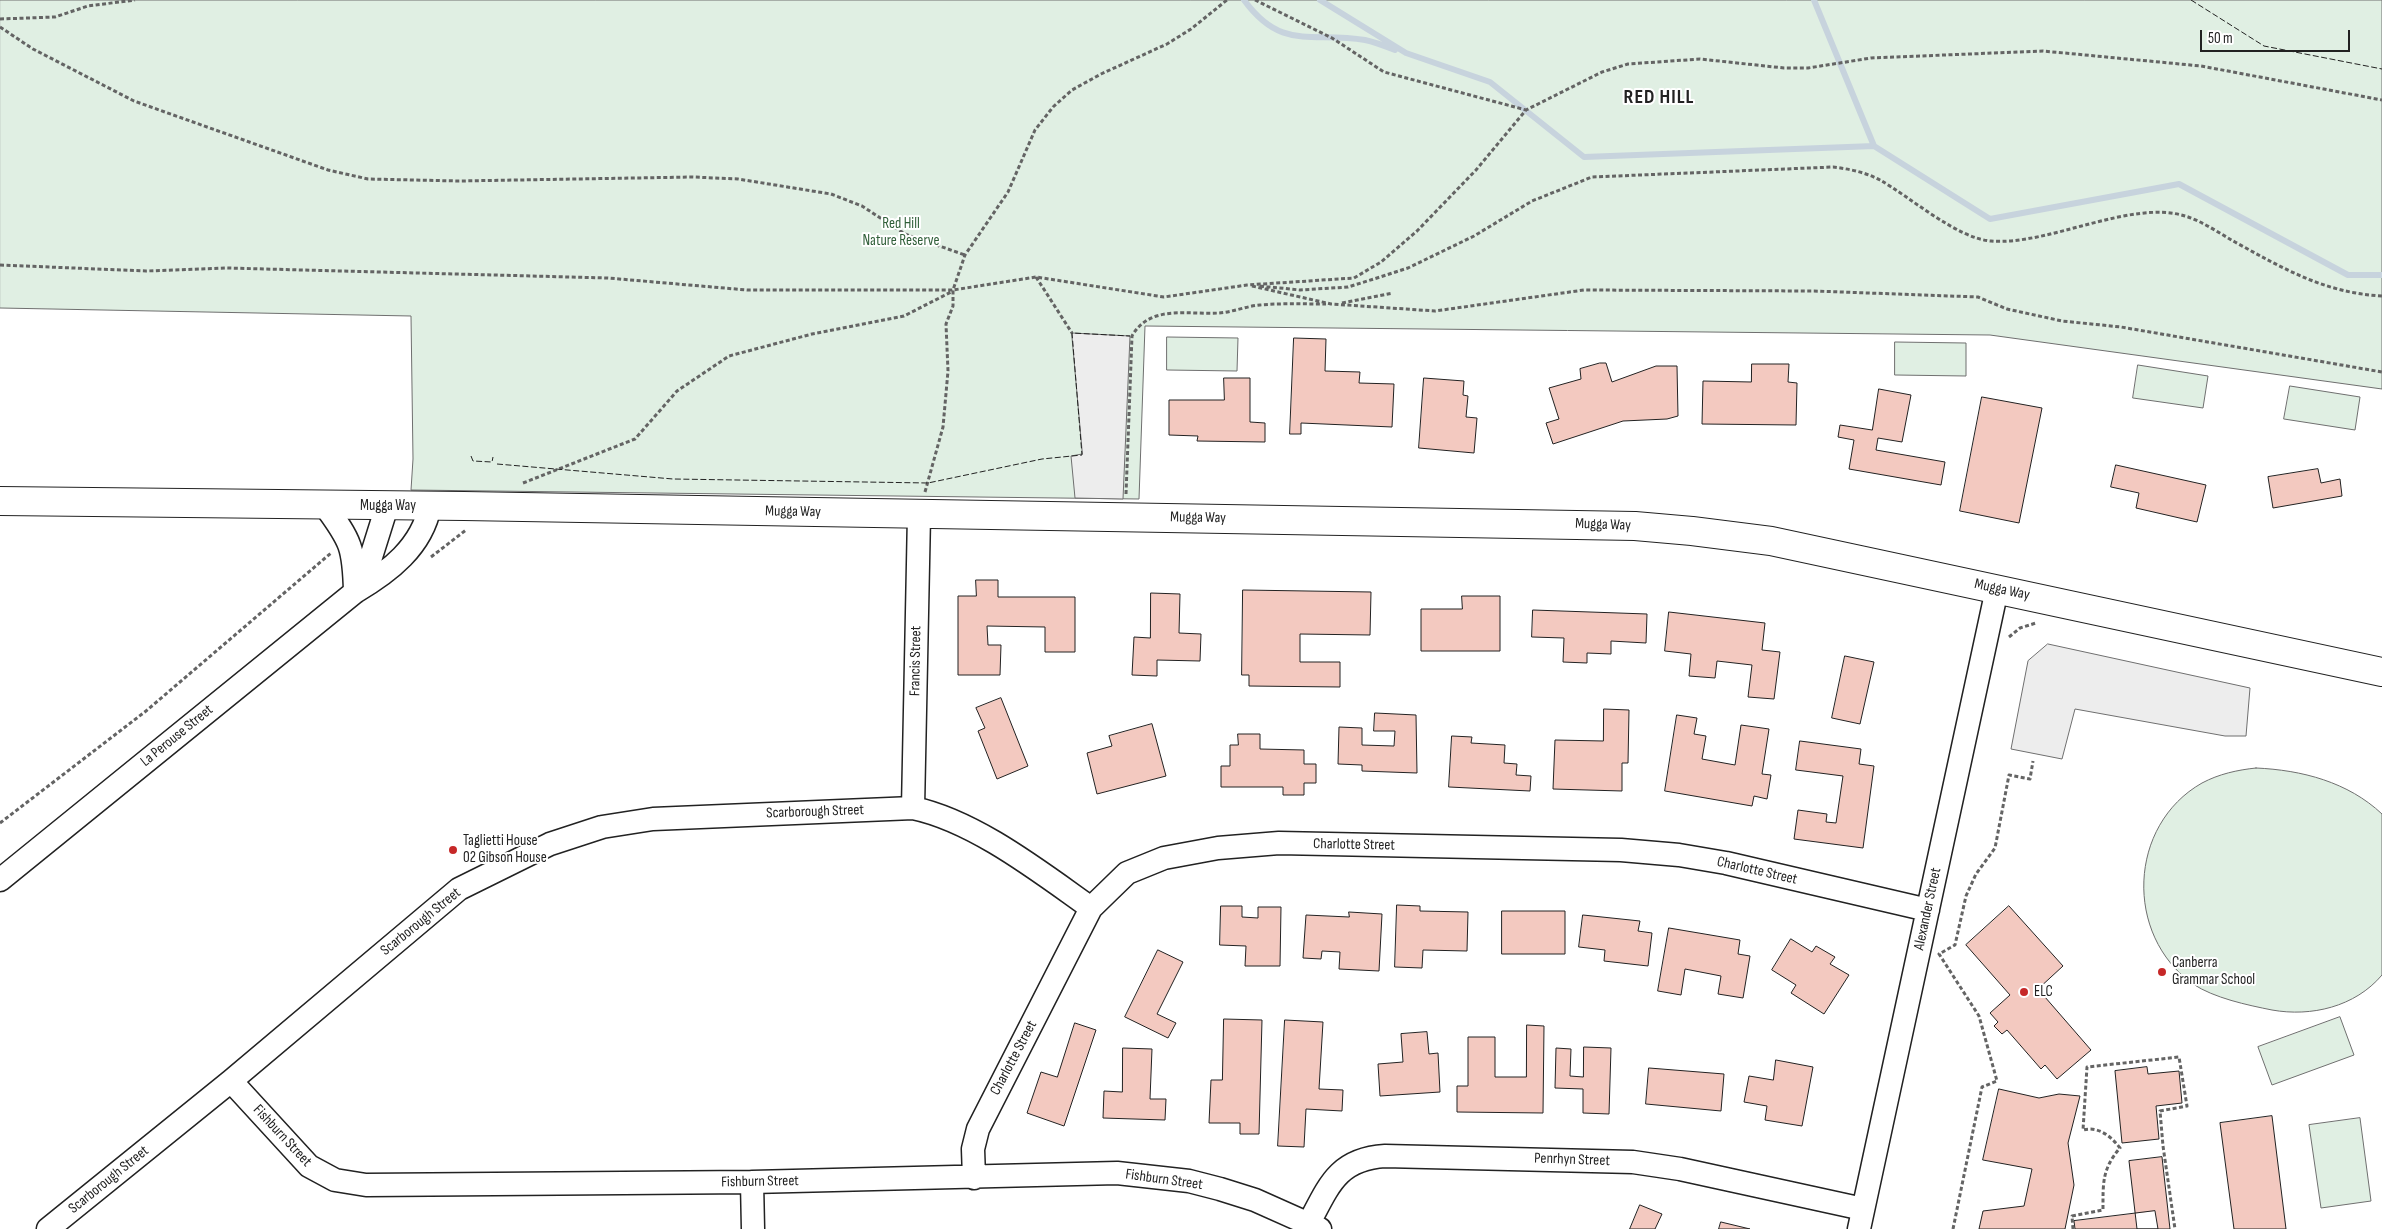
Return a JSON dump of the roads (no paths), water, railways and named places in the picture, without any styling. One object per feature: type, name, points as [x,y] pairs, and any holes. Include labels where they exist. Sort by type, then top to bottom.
[{"type":"main road","name":"Mugga Way","points":[[0,501],[1574,524],[1692,530],[1771,542],[2382,672]]},
{"type":"street","points":[[325,506],[350,544],[355,592]]},
{"type":"street","name":"La Perouse Street","points":[[355,592],[372,557],[387,506]]},
{"type":"street","name":"La Perouse Street","points":[[0,880],[355,592],[376,580],[397,563],[413,544],[427,519],[430,506]]},
{"type":"street","name":"Francis Street","points":[[913,808],[918,515]]},
{"type":"street","name":"Alexander Street","points":[[1861,1219],[1997,590]]},
{"type":"street","name":"Scarborough Street","points":[[48,1229],[231,1081],[459,890],[550,844],[602,826],[653,819],[913,808],[939,815],[984,837],[1028,864],[1091,908]]},
{"type":"street","name":"Charlotte Street","points":[[974,1178],[973,1149],[978,1128],[1091,908],[1127,873],[1164,858],[1218,848],[1279,843],[1621,850],[1680,855],[1726,863],[1928,910]]},
{"type":"street","name":"Fishburn Street","points":[[231,1081],[309,1166],[327,1177],[346,1183],[376,1185],[752,1182],[1116,1173],[1151,1175],[1220,1189],[1255,1200],[1315,1226]]},
{"type":"street","name":"Penrhyn Street","points":[[1315,1226],[1329,1184],[1348,1165],[1370,1157],[1385,1156],[1633,1162],[1680,1169],[1861,1219]]},
{"type":"street","points":[[752,1182],[753,1229]]},
{"type":"waterway","points":[[1244,0],[1271,27],[1285,33],[1299,36],[1365,40],[1395,50]]},
{"type":"waterway","points":[[1320,0],[1406,53],[1490,82],[1584,157],[1874,146]]},
{"type":"waterway","points":[[1814,0],[1874,146],[1990,219],[2179,184],[2348,275],[2382,275]]},
{"type":"place","name":"Taglietti House 02 Gibson House","points":[[453,850]]},
{"type":"place","name":"Canberra Grammar School","points":[[2162,972]]},
{"type":"place","name":"ELC","points":[[2024,992]]},
{"type":"district","name":"RED HILL","points":[[1659,98]]},
{"type":"park label","name":"Red Hill Nature Reserve","points":[[901,232]]}]
